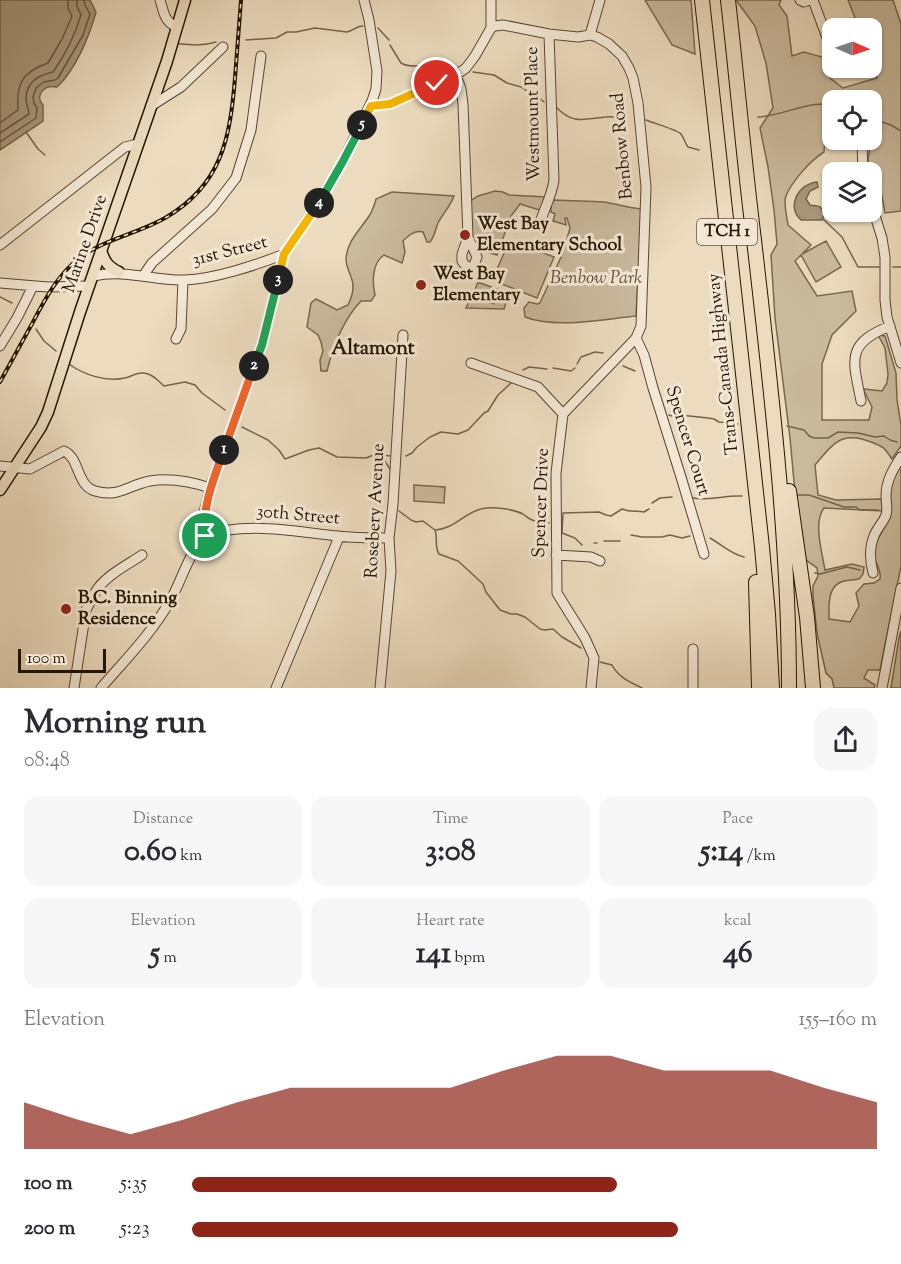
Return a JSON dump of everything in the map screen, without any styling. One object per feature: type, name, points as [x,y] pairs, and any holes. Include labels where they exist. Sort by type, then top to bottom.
[{"type":"highway","name":"Trans-Canada Highway","points":[[702,0],[765,581],[772,688]]},
{"type":"highway","name":"TCH 1","points":[[729,4],[767,349],[784,545],[789,688]]},
{"type":"highway","points":[[767,349],[805,606],[813,688]]},
{"type":"highway","points":[[752,463],[759,688]]},
{"type":"main road","name":"Marine Drive","points":[[0,490],[41,427],[48,412],[167,61],[185,0]]},
{"type":"main road","points":[[101,251],[109,268],[119,272]]},
{"type":"street","points":[[160,0],[166,19],[171,25],[177,27]]},
{"type":"street","points":[[101,688],[162,613],[197,545],[205,536],[204,513],[210,488],[262,345],[284,254],[337,172],[371,106],[376,89],[377,71],[364,0]]},
{"type":"street","points":[[371,106],[390,104],[456,75],[471,63],[491,28],[491,0]]},
{"type":"street","points":[[491,28],[503,26],[583,37],[590,35],[600,0]]},
{"type":"street","points":[[800,0],[804,2],[811,0],[822,27]]},
{"type":"street","name":"Westmount Place","points":[[539,226],[554,180],[549,34]]},
{"type":"street","name":"Benbow Road","points":[[590,35],[609,45],[621,56],[633,78],[638,103],[646,187],[641,326],[636,338]]},
{"type":"street","points":[[151,106],[181,87],[223,47]]},
{"type":"street","points":[[143,276],[152,263],[212,209],[236,178],[251,130],[261,56]]},
{"type":"street","points":[[456,75],[463,104],[468,237]]},
{"type":"street","points":[[0,245],[125,147],[138,144]]},
{"type":"street","points":[[877,222],[885,257],[885,300],[901,363]]},
{"type":"street","name":"31st Street","points":[[0,283],[33,286],[91,281],[119,272],[183,280],[215,275],[284,254]]},
{"type":"street","name":"31st Street","points":[[176,339],[181,329],[183,280]]},
{"type":"street","points":[[0,346],[33,286]]},
{"type":"street","points":[[861,401],[855,368],[857,349],[880,329],[890,326]]},
{"type":"street","name":"Rosebery Avenue","points":[[380,688],[391,571],[389,538],[403,336]]},
{"type":"street","points":[[471,363],[538,387],[563,414],[636,338]]},
{"type":"street","name":"Spencer Court","points":[[636,338],[644,355],[704,554]]},
{"type":"street","name":"Spencer Drive","points":[[563,414],[556,473],[557,593],[585,638],[594,658],[591,688]]},
{"type":"street","points":[[0,466],[30,469],[64,451],[71,455],[84,483],[94,491],[117,493],[149,481],[187,482],[210,488]]},
{"type":"street","points":[[873,573],[870,562],[871,547],[874,536],[887,512],[886,494],[889,478],[901,457]]},
{"type":"street","name":"30th Street","points":[[205,536],[239,528],[339,537],[389,538]]},
{"type":"street","points":[[276,688],[339,537]]},
{"type":"street","points":[[74,688],[86,610],[98,588],[109,576],[142,555]]},
{"type":"street","points":[[556,555],[591,557],[600,561]]},
{"type":"street","points":[[882,688],[901,588]]},
{"type":"street","points":[[693,649],[693,688]]},
{"type":"green space","points":[[645,0],[691,0],[695,54],[672,45]]},
{"type":"green space","points":[[736,0],[781,0],[779,5],[787,16],[792,56],[804,52],[822,57],[822,78],[830,78],[843,88],[882,78],[882,18],[855,18],[848,0],[893,0],[901,24],[901,211],[885,213],[882,196],[882,162],[868,162],[870,150],[882,150],[882,90],[822,90],[822,150],[824,152],[802,171],[789,190],[785,202],[788,225],[811,245],[802,254],[826,241],[841,267],[816,282],[801,255],[795,261],[817,296],[852,291],[856,311],[832,335],[822,364],[822,420],[869,420],[872,407],[863,389],[882,391],[887,383],[888,374],[885,348],[878,335],[885,336],[896,373],[901,446],[892,459],[881,446],[861,439],[845,438],[833,445],[815,465],[818,495],[836,500],[882,499],[883,511],[824,508],[819,521],[819,538],[825,570],[852,564],[864,567],[859,579],[838,583],[830,596],[829,619],[850,622],[859,606],[856,593],[864,584],[874,583],[880,579],[874,552],[877,540],[889,517],[890,488],[901,462],[901,566],[880,670],[868,670],[864,678],[875,685],[874,688],[834,688],[832,679],[826,673],[817,633],[813,595],[813,586],[818,576],[817,568],[806,560],[799,536],[775,318],[771,255],[777,244],[774,210],[760,128],[773,108],[766,63],[755,26]]},
{"type":"green space","points":[[495,191],[509,195],[546,197],[545,203],[539,210],[520,204],[511,216],[497,255],[487,252],[475,242],[472,236],[469,202],[478,196]]},
{"type":"green space","points":[[392,192],[454,196],[430,242],[427,242],[423,232],[414,233],[403,241],[405,252],[402,263],[384,255],[380,258],[374,273],[375,295],[371,301],[361,301],[349,316],[332,352],[327,371],[321,371],[320,360],[323,351],[321,342],[318,335],[307,327],[311,303],[316,299],[337,310],[348,305],[353,288],[346,262],[349,246],[371,213],[376,199]]},
{"type":"green space","name":"Benbow Park","points":[[555,200],[604,202],[642,209],[636,316],[565,323],[537,321],[525,317],[524,308],[529,302],[540,303],[562,255],[570,228],[567,218],[565,218],[566,225],[553,221],[555,214],[551,212],[551,203]]},
{"type":"green space","points":[[510,240],[554,257],[537,298],[492,280]]},
{"type":"green space","points":[[478,282],[499,290],[495,302],[500,291],[502,293],[505,299],[504,309],[466,308],[471,296],[495,304],[473,295]]},
{"type":"green space","points":[[414,485],[445,487],[444,503],[414,501]]},
{"type":"green space","points":[[901,631],[901,688],[891,688],[899,638]]},
{"type":"water","points":[[0,0],[90,0],[96,12],[86,42],[64,80],[57,87],[48,87],[40,94],[43,121],[0,150]]},
{"type":"water","points":[[817,182],[818,187],[810,191],[806,199],[810,205],[821,208],[822,220],[801,220],[794,209],[796,197],[804,187]]},
{"type":"waterway","points":[[246,40],[276,38],[287,32],[315,28],[347,32],[363,26]]},
{"type":"waterway","points":[[378,28],[389,40]]},
{"type":"waterway","points":[[179,44],[202,45],[216,42]]},
{"type":"waterway","points":[[390,45],[401,63],[406,65],[456,68]]},
{"type":"waterway","points":[[473,72],[494,75],[530,93]]},
{"type":"waterway","points":[[536,95],[544,102]]},
{"type":"waterway","points":[[758,117],[822,104]]},
{"type":"waterway","points":[[556,107],[573,119],[625,118]]},
{"type":"waterway","points":[[646,120],[679,132],[688,147],[699,150]]},
{"type":"waterway","points":[[882,122],[901,131]]},
{"type":"waterway","points":[[26,132],[45,155]]},
{"type":"waterway","points":[[826,222],[842,237],[858,267],[879,267]]},
{"type":"waterway","points":[[893,267],[901,267]]},
{"type":"waterway","points":[[0,297],[12,303]]},
{"type":"waterway","points":[[36,329],[44,341],[56,351]]},
{"type":"waterway","points":[[577,364],[581,357],[595,352],[603,353]]},
{"type":"waterway","points":[[69,364],[88,374],[103,378],[118,379],[142,373],[153,376],[164,386],[185,382],[195,385],[225,410]]},
{"type":"waterway","points":[[623,366],[635,371]]},
{"type":"waterway","points":[[523,370],[529,367],[547,369]]},
{"type":"waterway","points":[[553,368],[571,371],[575,368]]},
{"type":"waterway","points":[[406,456],[430,437],[441,432],[458,434],[468,430],[488,411],[498,395],[511,383]]},
{"type":"waterway","points":[[669,415],[708,418],[738,424]]},
{"type":"waterway","points":[[787,426],[804,430],[814,438],[828,438],[838,432],[884,436],[897,442]]},
{"type":"waterway","points":[[242,427],[268,440],[285,459],[319,448],[337,457],[366,458],[376,454],[390,456]]},
{"type":"waterway","points":[[381,455],[390,469]]},
{"type":"waterway","points":[[796,495],[809,495],[860,510],[878,510]]},
{"type":"waterway","points":[[693,498],[742,496]]},
{"type":"waterway","points":[[652,503],[660,498],[672,497]]},
{"type":"waterway","points":[[399,511],[411,520],[423,521],[435,530],[448,527],[475,511],[491,508],[514,511],[533,521],[549,523]]},
{"type":"waterway","points":[[582,545],[575,538],[562,533],[563,513],[599,512],[611,516],[622,509],[644,512],[649,509]]},
{"type":"waterway","points":[[435,530],[439,554],[458,561],[469,571],[483,584],[486,592],[500,610],[525,617],[540,629],[553,629],[581,648]]},
{"type":"waterway","points":[[631,535],[642,537],[670,535],[682,538],[690,536]]},
{"type":"waterway","points":[[710,538],[744,557]]},
{"type":"waterway","points":[[604,541],[620,541]]},
{"type":"waterway","points":[[815,573],[820,574],[847,567],[860,570]]},
{"type":"waterway","points":[[600,662],[612,665],[621,676],[642,688]]},
{"type":"railway","points":[[0,382],[47,296],[71,265],[99,246],[165,218],[199,191],[211,175],[220,158],[230,121],[241,0]]},
{"type":"place","name":"West Bay Elementary School","points":[[465,235]]},
{"type":"place","name":"West Bay Elementary","points":[[421,285]]},
{"type":"place","name":"B.C. Binning Residence","points":[[66,609]]},
{"type":"district","name":"Altamont","points":[[373,349]]},
{"type":"route","points":[[205,536],[204,513],[210,488],[262,345],[284,254],[342,163],[371,106],[390,104],[437,83]]}]
